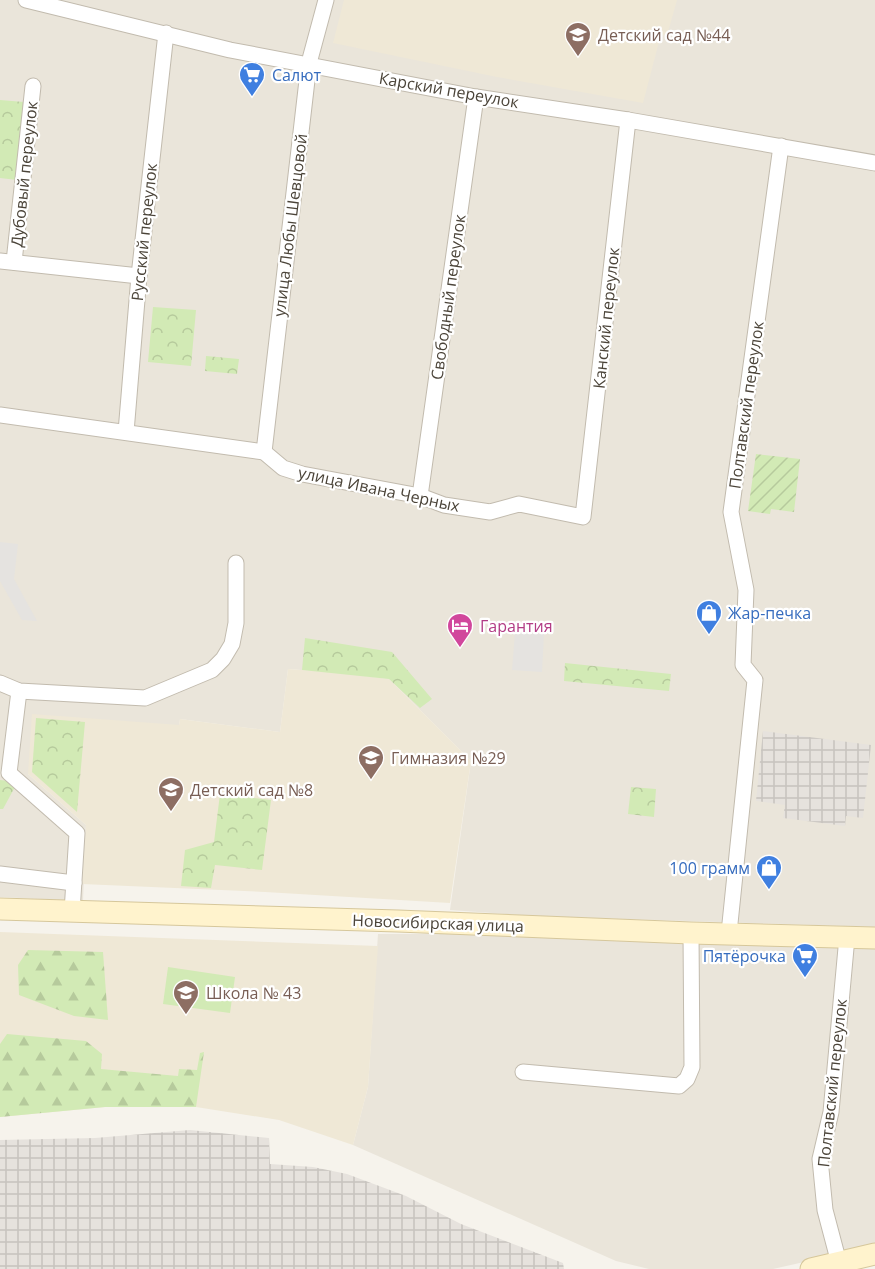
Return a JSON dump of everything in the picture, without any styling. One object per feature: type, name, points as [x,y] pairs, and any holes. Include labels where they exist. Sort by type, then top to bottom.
[{"type":"street","name":"Карский переулок","points":[[26,0],[230,50],[309,63],[477,97],[628,120],[875,164]]},
{"type":"street","name":"улица Любы Шевцовой","points":[[264,452],[309,63],[326,0]]},
{"type":"street","name":"Русский переулок","points":[[126,432],[139,276],[166,33]]},
{"type":"street","name":"Дубовый переулок","points":[[7,261],[33,86]]},
{"type":"street","name":"Свободный переулок","points":[[420,496],[477,97]]},
{"type":"street","name":"Канский переулок","points":[[583,517],[628,120]]},
{"type":"street","name":"Полтавский переулок","points":[[729,933],[756,680],[743,665],[746,590],[731,512],[780,146]]},
{"type":"street","points":[[7,261],[139,276]]},
{"type":"street","name":"улица Ивана Черных","points":[[0,415],[264,452],[284,468],[302,474],[420,496],[444,505],[490,512],[519,504],[583,517]]},
{"type":"street","points":[[0,683],[18,691],[145,698],[212,670],[223,659],[232,644],[236,623],[236,563]]},
{"type":"street","points":[[18,691],[4,772],[77,833],[72,912]]},
{"type":"street","points":[[0,874],[75,883]]},
{"type":"street","name":"Новосибирская улица","points":[[0,909],[875,938]]},
{"type":"street","points":[[523,1072],[679,1086],[687,1079],[692,1067],[691,933]]},
{"type":"street","name":"Полтавский переулок","points":[[839,1263],[825,1210],[820,1159],[831,1112],[847,937]]},
{"type":"street","points":[[811,1269],[875,1254]]},
{"type":"shaded area","points":[[0,0],[875,0],[875,927],[533,916],[450,910],[471,761],[389,679],[288,669],[280,732],[180,719],[179,725],[28,774],[86,825],[83,901],[0,897]]},
{"type":"shaded area","points":[[344,0],[677,0],[668,32],[660,38],[643,103],[497,77],[333,43]]},
{"type":"shaded area","points":[[0,542],[18,544],[14,579],[37,621],[22,620],[0,581]]},
{"type":"shaded area","points":[[515,632],[544,634],[542,672],[512,670]]},
{"type":"shaded area","points":[[288,669],[389,679],[471,761],[450,903],[82,884],[86,825],[28,774],[32,714],[179,725],[180,719],[280,732]]},
{"type":"shaded area","points":[[763,731],[871,745],[863,818],[846,816],[845,826],[783,818],[785,805],[756,801]]},
{"type":"shaded area","name":"Школа № 43","points":[[0,932],[378,946],[368,1087],[353,1145],[279,1120],[196,1107],[105,1107],[0,1117]]},
{"type":"shaded area","points":[[378,934],[447,934],[875,949],[875,1246],[773,1269],[649,1269],[616,1261],[353,1145],[368,1087]]},
{"type":"shaded area","points":[[190,1130],[269,1138],[270,1164],[313,1167],[347,1174],[406,1196],[461,1224],[563,1263],[564,1269],[0,1269],[0,1140],[95,1138]]},
{"type":"green space","points":[[0,100],[24,102],[17,180],[0,178]]},
{"type":"green space","points":[[153,307],[196,310],[191,366],[148,362]]},
{"type":"green space","points":[[206,356],[239,359],[237,374],[205,371]]},
{"type":"green space","points":[[756,454],[800,459],[794,512],[771,509],[770,514],[748,511]]},
{"type":"green space","points":[[305,638],[392,652],[432,699],[420,708],[389,679],[302,670]]},
{"type":"green space","points":[[565,663],[671,674],[669,691],[564,681]]},
{"type":"green space","points":[[36,718],[85,722],[77,812],[32,772]]},
{"type":"green space","points":[[0,780],[16,785],[3,809],[0,809]]},
{"type":"green space","points":[[631,787],[656,789],[654,817],[628,814]]},
{"type":"green space","points":[[220,794],[271,800],[262,870],[215,865],[211,888],[181,886],[185,850],[214,842]]},
{"type":"green space","points":[[28,950],[103,952],[108,1020],[74,1016],[19,995],[18,965]]},
{"type":"green space","points":[[168,967],[235,977],[230,1013],[163,1004]]},
{"type":"green space","points":[[7,1034],[86,1041],[102,1054],[101,1069],[178,1076],[179,1069],[197,1070],[200,1053],[204,1052],[196,1107],[105,1107],[0,1117],[0,1044]]},
{"type":"place","name":"Детский сад №44","points":[[578,58]]},
{"type":"place","name":"Салют","points":[[252,98]]},
{"type":"place","name":"Жар-печка","points":[[709,636]]},
{"type":"place","name":"Гарантия","points":[[460,649]]},
{"type":"place","name":"Гимназия №29","points":[[371,781]]},
{"type":"place","name":"Детский сад №8","points":[[171,813]]},
{"type":"place","name":"100 грамм","points":[[769,891]]},
{"type":"place","name":"Пятёрочка","points":[[805,979]]},
{"type":"place","name":"Школа № 43","points":[[186,1016]]}]
